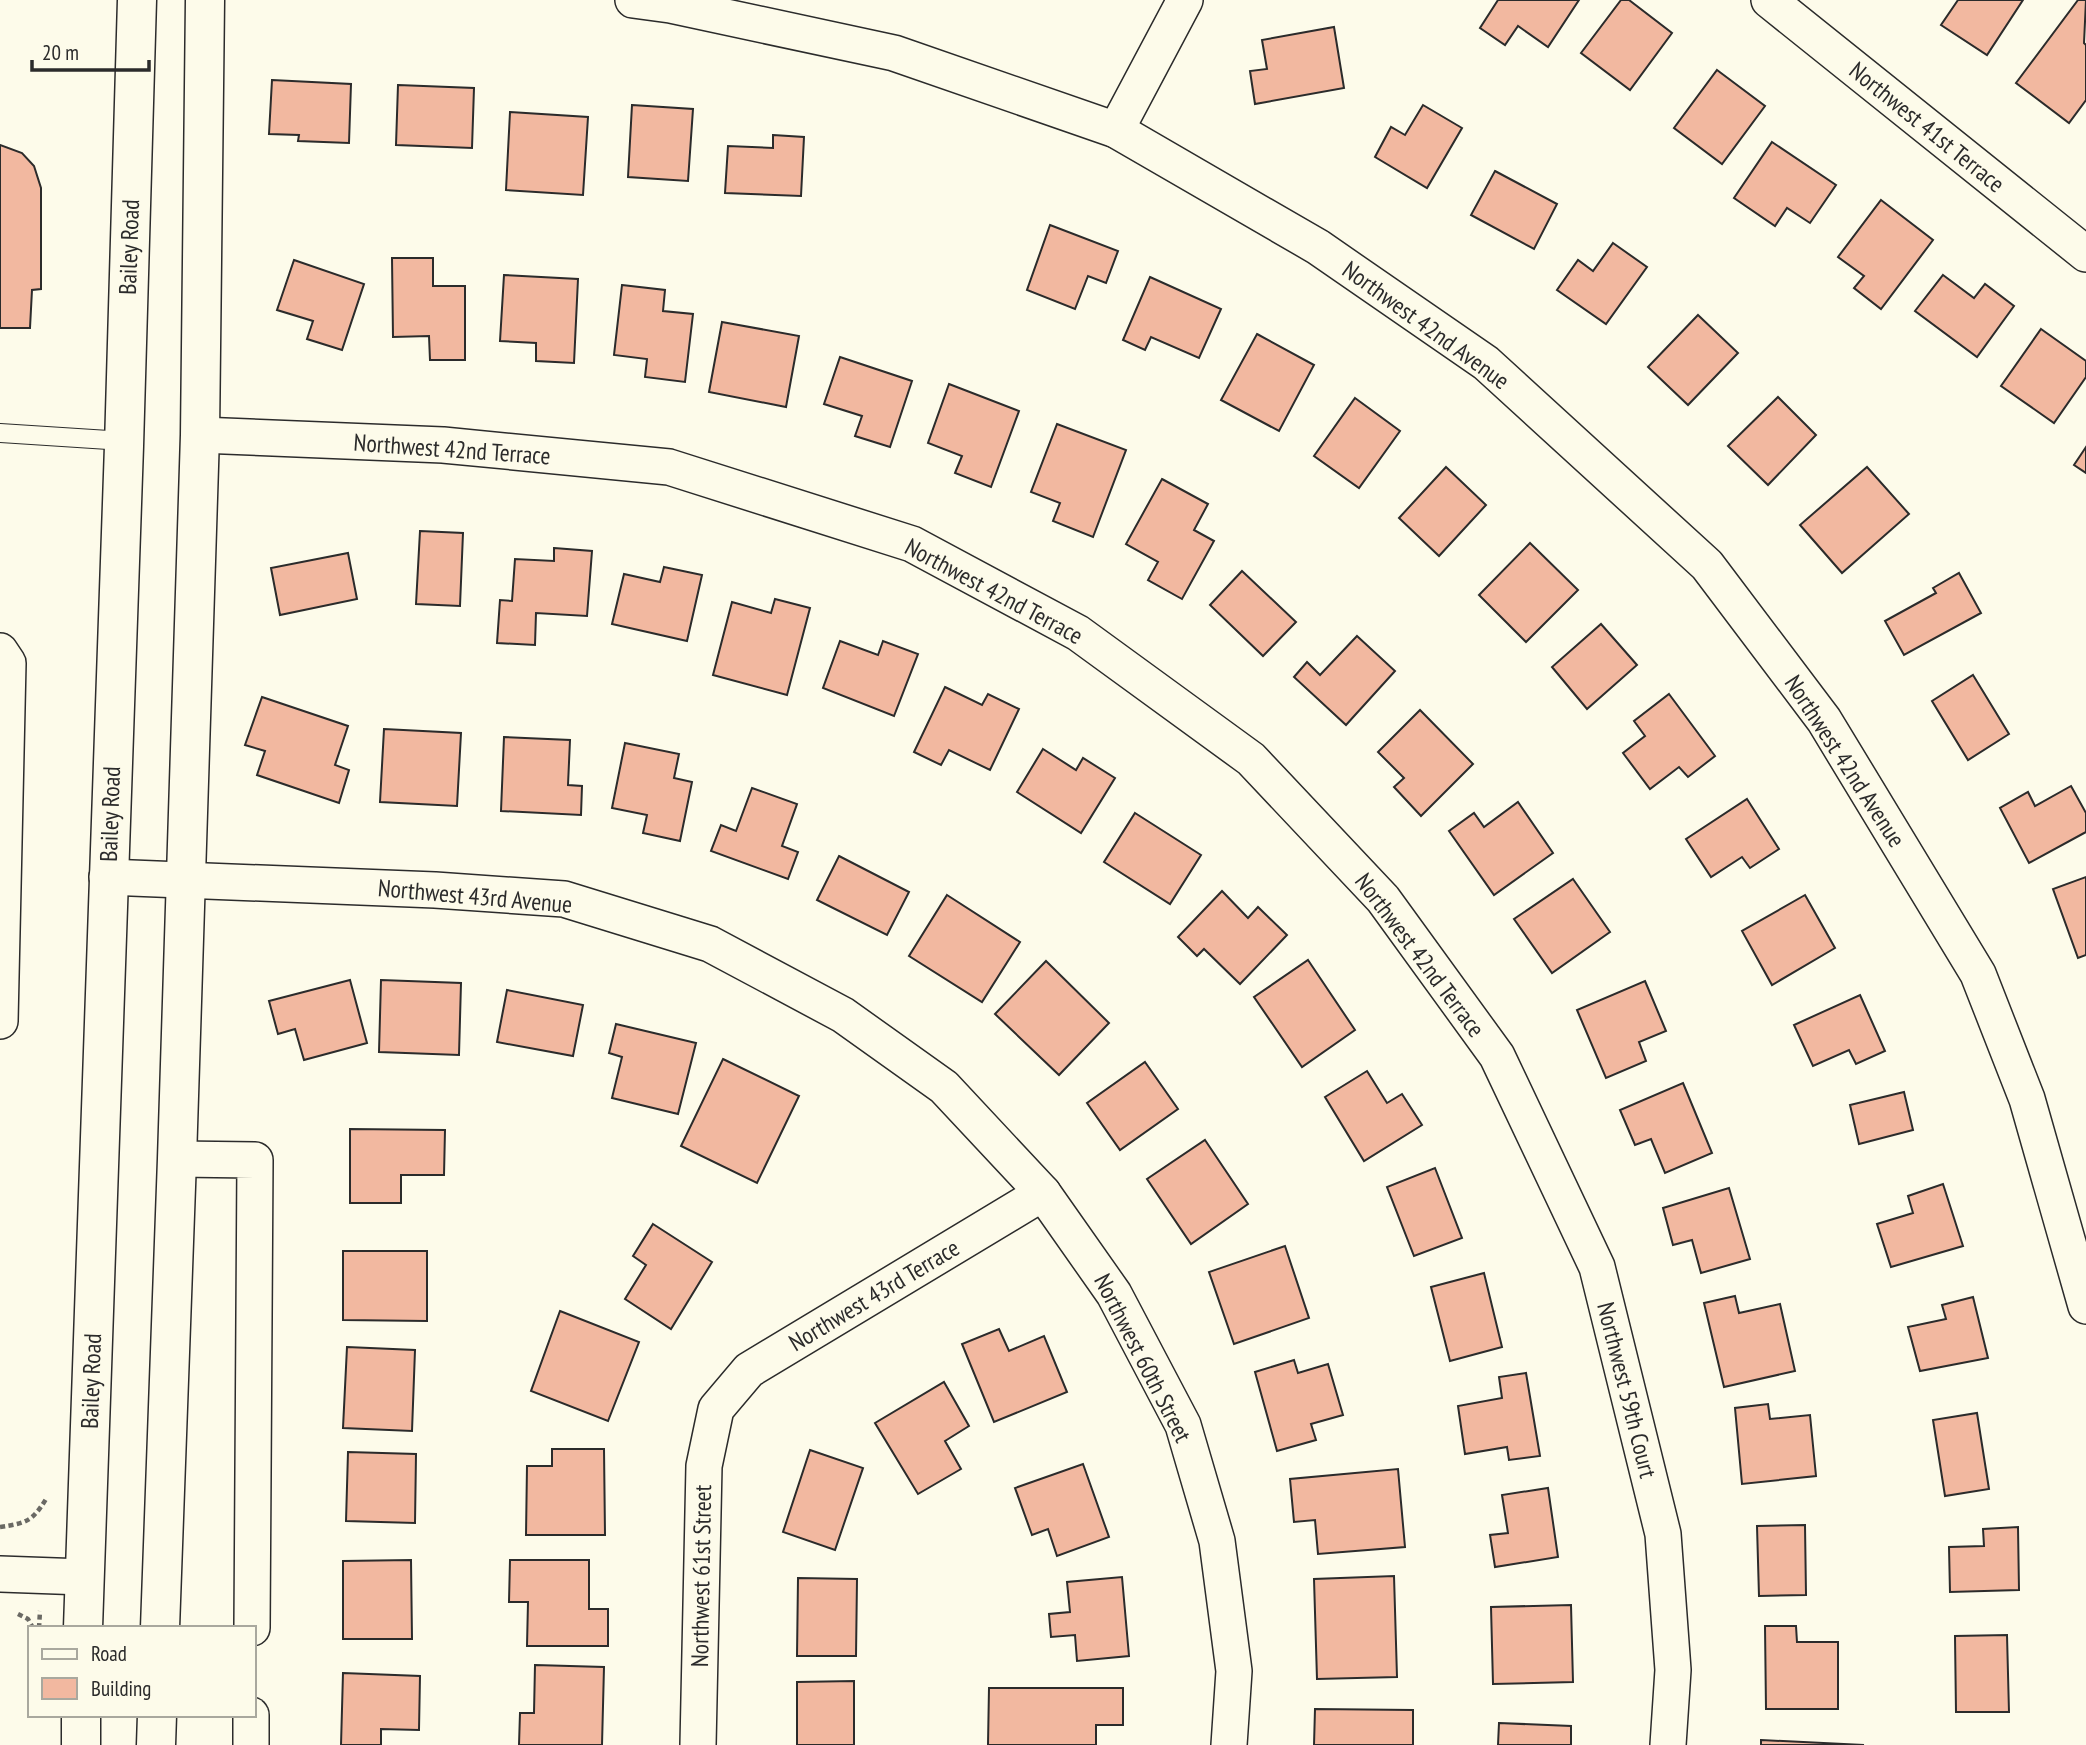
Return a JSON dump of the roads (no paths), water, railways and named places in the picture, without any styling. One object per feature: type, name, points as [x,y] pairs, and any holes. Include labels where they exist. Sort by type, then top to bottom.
[{"type":"street","name":"Bailey Road","points":[[83,1626],[137,0]]},
{"type":"street","points":[[160,1626],[200,435],[205,0]]},
{"type":"street","name":"Northwest 42nd Avenue","points":[[633,0],[670,5],[894,54],[1116,130],[1318,247],[1486,363],[1707,565],[1824,720],[1978,974],[2027,1099],[2086,1306]]},
{"type":"street","points":[[1116,130],[1185,0]]},
{"type":"street","name":"Northwest 41st Terrace","points":[[1769,0],[2086,254]]},
{"type":"street","name":"Northwest 42nd Terrace","points":[[200,435],[443,445],[669,467],[912,544],[1078,633],[1251,759],[1383,899],[1497,1056]]},
{"type":"street","points":[[0,651],[8,663],[0,1021]]},
{"type":"street","name":"Northwest 43rd Avenue","points":[[107,877],[435,890],[564,899],[710,944],[843,1015],[944,1087],[1043,1193]]},
{"type":"street","name":"Northwest 59th Court","points":[[1497,1056],[1597,1267],[1607,1307],[1663,1534],[1673,1670],[1668,1745]]},
{"type":"street","points":[[177,1159],[255,1160],[251,1626]]},
{"type":"street","name":"Northwest 43rd Terrace","points":[[716,1409],[749,1370],[1043,1193]]},
{"type":"street","name":"Northwest 60th Street","points":[[1043,1193],[1114,1294],[1183,1425],[1217,1541],[1234,1671],[1229,1745]]},
{"type":"street","name":"Northwest 61st Street","points":[[698,1745],[704,1466],[716,1409]]},
{"type":"street","points":[[0,1574],[84,1577]]},
{"type":"street","points":[[81,1717],[81,1745]]},
{"type":"street","points":[[156,1745],[157,1717]]},
{"type":"street","points":[[251,1717],[251,1745]]},
{"type":"lane","points":[[0,433],[124,440]]}]
